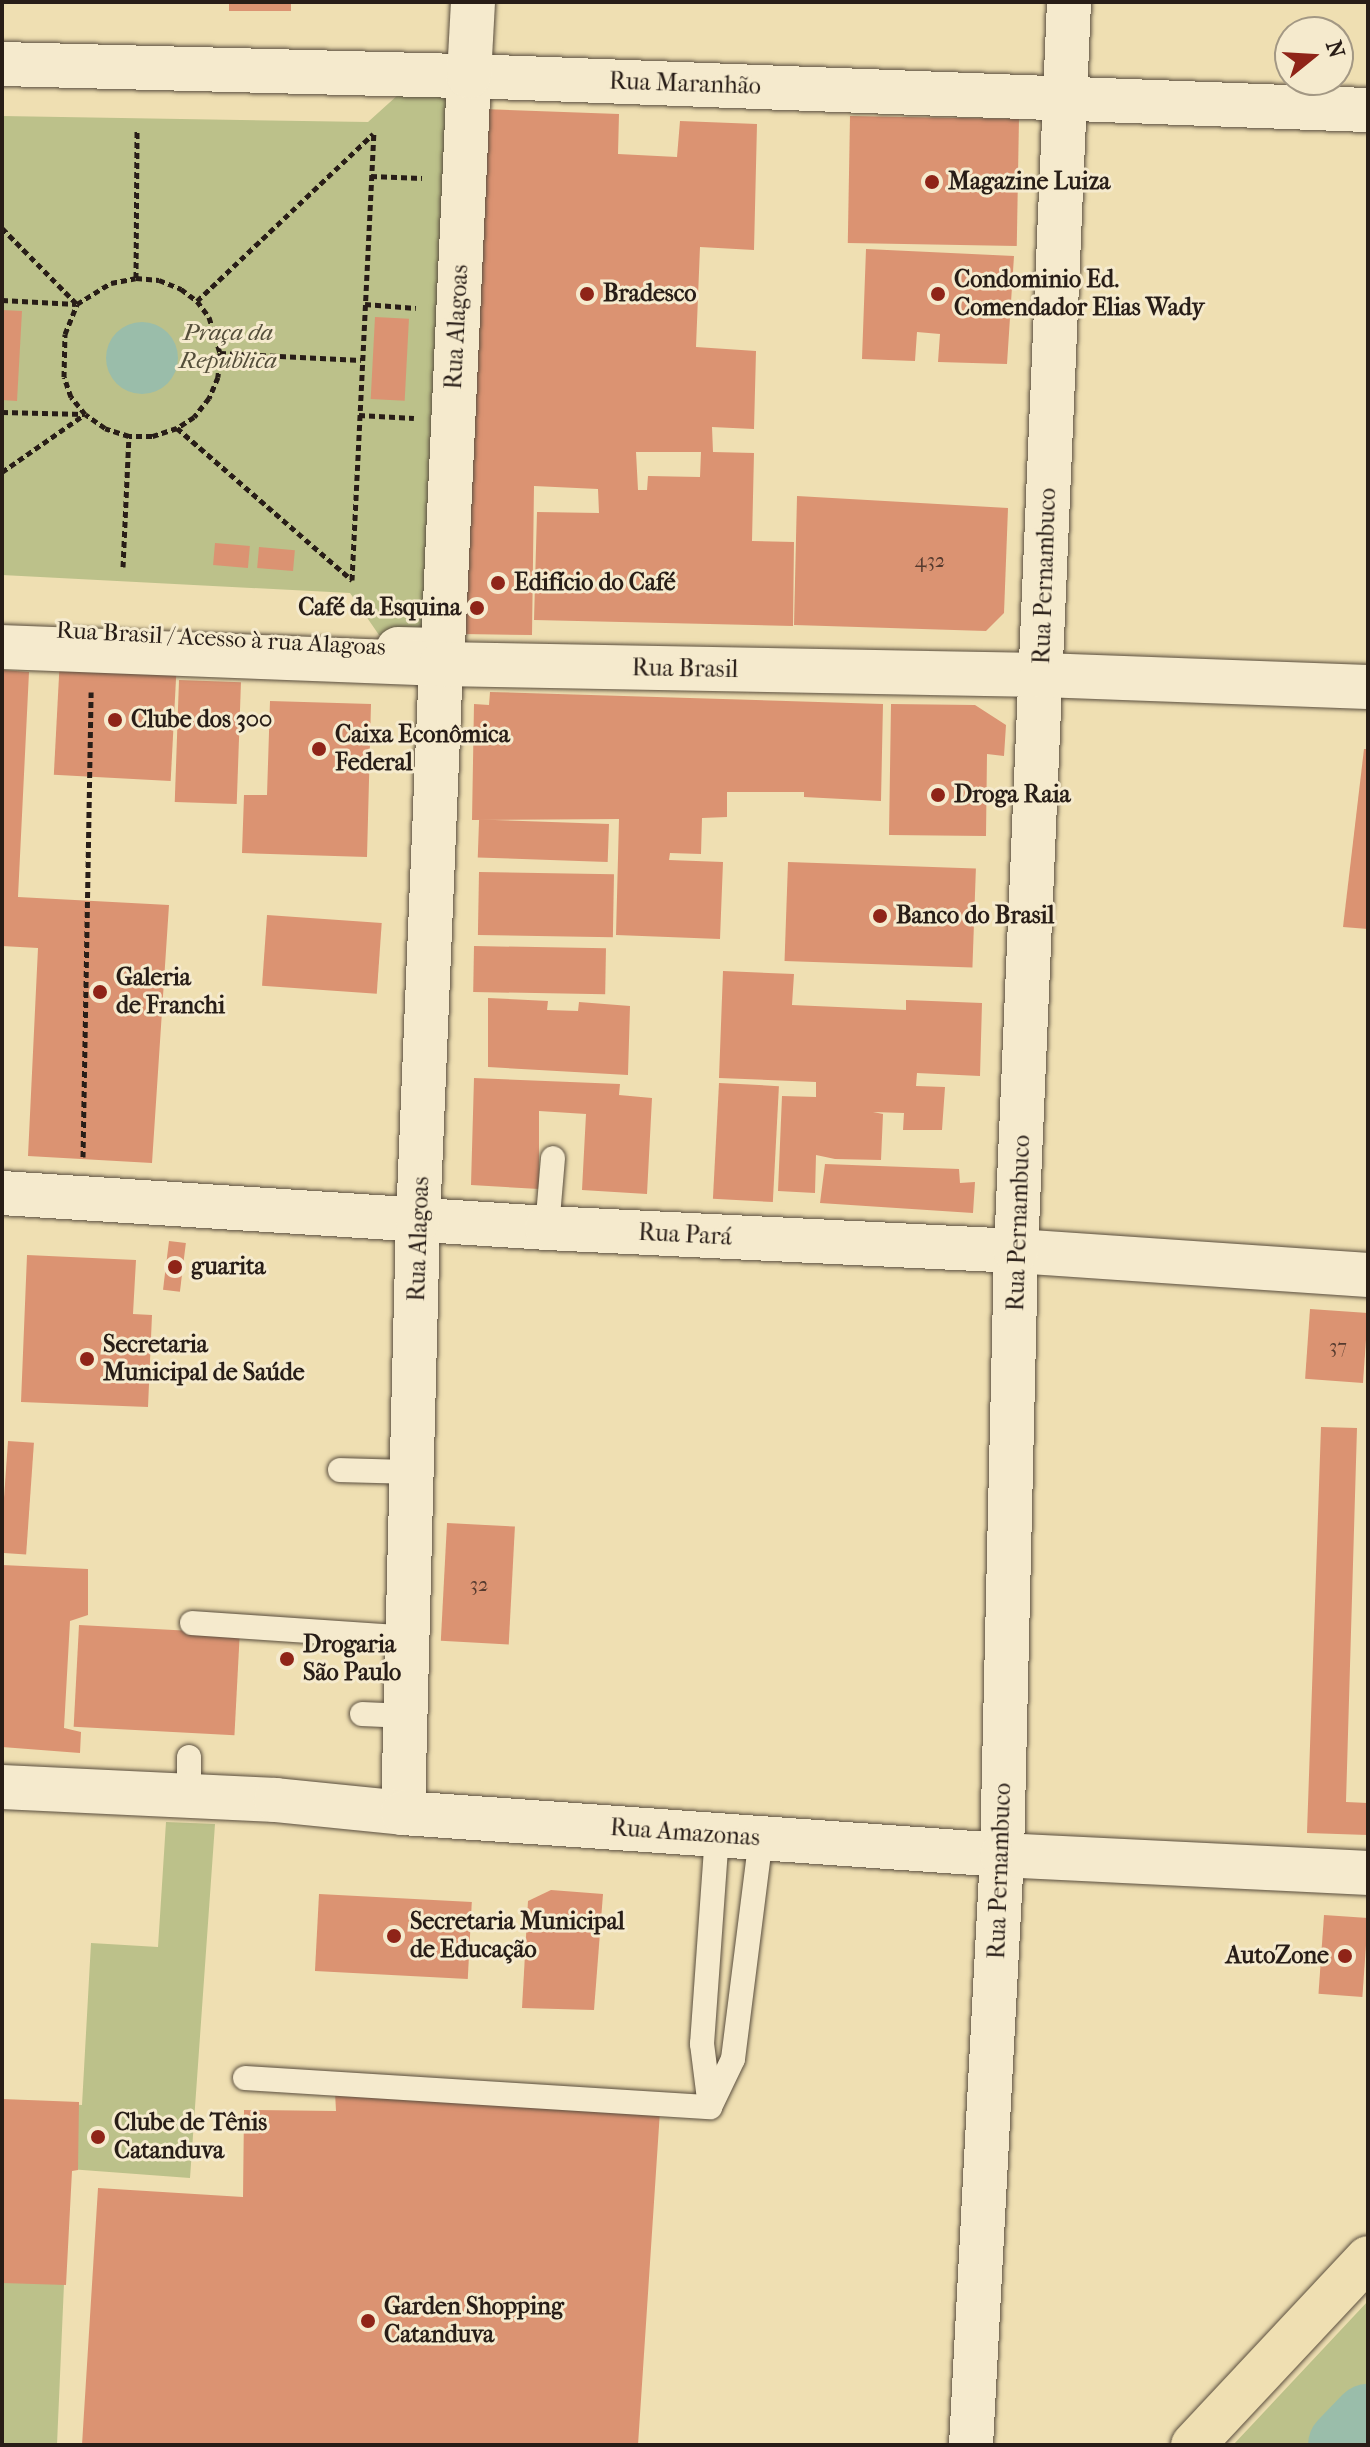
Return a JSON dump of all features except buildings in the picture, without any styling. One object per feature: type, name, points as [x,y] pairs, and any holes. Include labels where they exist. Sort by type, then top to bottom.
[{"type":"main road","points":[[1193,2445],[1368,2258]]},
{"type":"street","name":"Rua Alagoas","points":[[403,1813],[410,1638],[418,1220],[440,657],[443,646],[473,2]]},
{"type":"street","name":"Rua Pernambuco","points":[[971,2445],[1002,1855],[1016,1251],[1069,2]]},
{"type":"street","name":"Rua Maranhão","points":[[2,64],[469,76],[1368,110]]},
{"type":"street","name":"Rua Brasil / Acesso à rua Alagoas","points":[[2,626],[440,657]]},
{"type":"street","name":"Rua Brasil","points":[[2,647],[440,657],[1368,687]]},
{"type":"street","name":"Rua Pará","points":[[2,1193],[547,1228],[1016,1251],[1368,1275]]},
{"type":"street","name":"Rua Amazonas","points":[[2,1787],[189,1776],[276,1800],[403,1813],[1002,1855],[1368,1873]]},
{"type":"lane","points":[[547,1228],[553,1158]]},
{"type":"lane","points":[[340,1470],[413,1472]]},
{"type":"lane","points":[[192,1623],[410,1638]]},
{"type":"lane","points":[[362,1714],[407,1716]]},
{"type":"lane","points":[[712,2093],[702,2044],[717,1835]]},
{"type":"lane","points":[[712,2093],[733,2059],[740,2023],[761,1838]]},
{"type":"lane","points":[[245,2078],[712,2093]]},
{"type":"path","points":[[136,278],[137,131]]},
{"type":"path","points":[[177,428],[352,580],[374,133],[197,301]]},
{"type":"path","points":[[371,176],[465,179]]},
{"type":"path","points":[[2,228],[77,304]]},
{"type":"path","points":[[2,300],[77,304],[111,283],[136,278],[159,280],[181,289],[197,301],[209,317],[220,353],[218,377],[209,398],[194,417],[177,428],[152,436],[129,436],[105,428],[85,414],[71,397],[61,355],[77,304]]},
{"type":"path","points":[[365,304],[458,311]]},
{"type":"path","points":[[220,353],[361,360]]},
{"type":"path","points":[[2,412],[85,414]]},
{"type":"path","points":[[2,472],[85,414]]},
{"type":"path","points":[[359,415],[453,420]]},
{"type":"path","points":[[123,567],[129,436]]},
{"type":"path","points":[[82,1198],[91,650]]},
{"type":"green space","name":"Praça da Republica","points":[[420,75],[469,76],[437,643],[379,635],[350,593],[2,575],[2,116],[368,122]]},
{"type":"green space","name":"Clube de Tênis Catanduva","points":[[166,1822],[215,1824],[190,2178],[69,2169],[57,2445],[2,2445],[2,2101],[82,2105],[91,1943],[158,1947]]},
{"type":"green space","points":[[1368,2301],[1368,2395],[1322,2445],[1233,2445]]},
{"type":"shaded area","points":[[142,322],[162,328],[172,338],[178,358],[172,378],[162,388],[142,394],[122,388],[112,378],[106,358],[112,338],[122,328]]},
{"type":"waterway","points":[[1344,2445],[1368,2420]]},
{"type":"place","name":"Magazine Luiza","points":[[932,182]]},
{"type":"place","name":"Bradesco","points":[[587,294]]},
{"type":"place","name":"Condominio Ed. Comendador Elias Wady","points":[[938,294]]},
{"type":"place","name":"Edifício do Café","points":[[498,583]]},
{"type":"place","name":"Café da Esquina","points":[[477,608]]},
{"type":"place","name":"Clube dos 300","points":[[115,720]]},
{"type":"place","name":"Caixa Econômica Federal","points":[[319,749]]},
{"type":"place","name":"Droga Raia","points":[[938,795]]},
{"type":"place","name":"Banco do Brasil","points":[[880,916]]},
{"type":"place","name":"Galeria de Franchi","points":[[100,992]]},
{"type":"place","name":"guarita","points":[[175,1267]]},
{"type":"place","name":"Secretaria Municipal de Saúde","points":[[87,1359]]},
{"type":"place","name":"Drogaria São Paulo","points":[[287,1659]]},
{"type":"place","name":"Secretaria Municipal de Educação","points":[[394,1936]]},
{"type":"place","name":"AutoZone","points":[[1345,1956]]},
{"type":"place","name":"Clube de Tênis Catanduva","points":[[98,2137]]},
{"type":"place","name":"Garden Shopping Catanduva","points":[[368,2321]]}]
